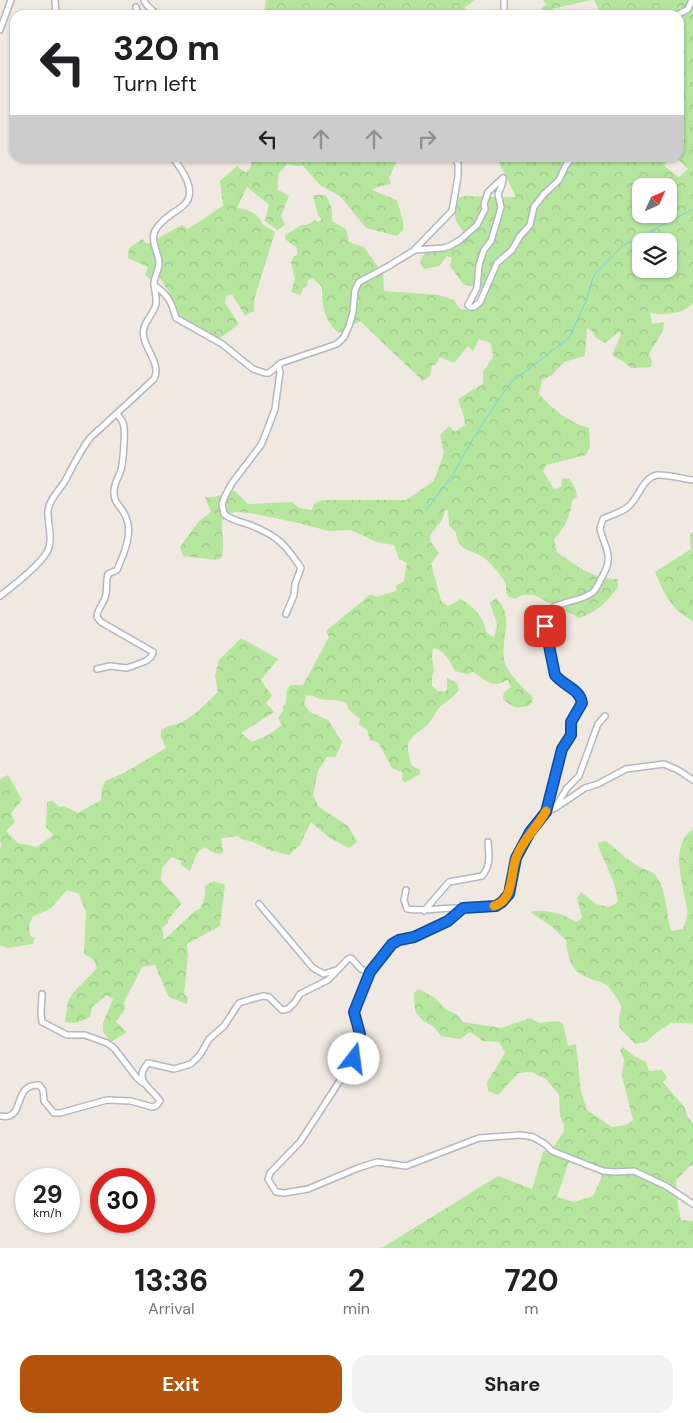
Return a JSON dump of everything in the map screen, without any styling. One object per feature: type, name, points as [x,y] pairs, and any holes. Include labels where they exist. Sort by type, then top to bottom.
[{"type":"street","points":[[0,30],[11,0]]},
{"type":"street","points":[[144,0],[145,4],[153,10]]},
{"type":"street","points":[[684,11],[688,9],[692,0]]},
{"type":"street","points":[[136,6],[137,10]]},
{"type":"street","points":[[0,596],[18,582],[47,552],[50,544],[48,509],[84,446],[90,438],[154,379],[156,374],[154,362],[144,338],[143,330],[156,304],[154,285],[159,260],[153,242],[153,235],[162,222],[184,205],[190,194],[190,187],[186,178],[176,162]]},
{"type":"street","points":[[154,285],[165,293],[170,300],[176,318],[222,344],[253,370],[269,373],[281,363],[337,344],[344,337],[350,326],[355,290],[359,282],[388,268],[415,250],[452,211],[458,177],[457,162]]},
{"type":"street","points":[[415,250],[443,248],[460,240],[477,225],[485,210],[484,204],[488,192],[503,178],[498,194],[501,207],[498,218],[491,241],[484,250],[479,265],[477,288],[468,305],[474,307],[480,302],[497,263],[512,250],[520,236],[530,225],[534,207],[559,180],[569,162]]},
{"type":"street","points":[[278,365],[280,372],[275,409],[266,433],[261,445],[232,483],[222,504],[224,514],[229,518],[252,526],[287,546],[300,568],[294,595],[286,614]]},
{"type":"street","points":[[97,669],[110,666],[127,668],[146,661],[153,652],[100,622],[97,617],[97,611],[106,595],[108,574],[118,570],[126,549],[129,528],[125,515],[116,503],[114,492],[116,480],[121,469],[125,429],[123,421],[117,414]]},
{"type":"street","points":[[406,890],[404,900],[407,908],[424,911],[496,906],[509,894],[516,858],[530,832],[546,812],[562,749],[571,735],[571,722],[582,703],[580,695],[560,681],[555,675],[545,626],[546,615],[558,605],[585,597],[594,591],[608,560],[608,551],[600,528],[604,519],[632,503],[646,481],[654,476],[660,475],[693,480]]},
{"type":"street","points":[[554,808],[567,788],[579,776],[598,724],[605,716]]},
{"type":"street","points":[[546,812],[585,788],[598,784],[626,769],[664,764],[678,770],[693,780]]},
{"type":"street","points":[[424,911],[449,882],[482,876],[487,870],[489,862],[488,842]]},
{"type":"street","points":[[259,904],[313,968],[324,974],[339,969]]},
{"type":"street","points":[[463,908],[448,921],[414,937],[399,940],[392,944],[370,972],[354,1012],[360,1034],[360,1044],[354,1059],[300,1142],[270,1173],[268,1180],[276,1192],[284,1193],[308,1188],[377,1162],[406,1166],[479,1138],[521,1135],[533,1137],[552,1151],[603,1171],[634,1171],[666,1186],[693,1204]]},
{"type":"street","points":[[144,1084],[142,1077],[144,1067],[148,1063],[174,1070],[191,1064],[200,1055],[209,1039],[224,1026],[238,1003],[263,996],[269,997],[279,1008],[288,1009],[300,994],[328,980],[351,958],[362,969],[370,972]]},
{"type":"street","points":[[0,1116],[8,1116],[13,1113],[22,1092],[34,1085],[39,1085],[43,1090],[44,1101],[54,1113],[60,1114],[108,1100],[132,1101],[152,1107],[156,1106],[160,1101],[137,1078],[114,1048],[107,1043],[85,1034],[67,1035],[42,1022],[42,994]]},
{"type":"green space","points":[[266,0],[475,0],[465,7],[465,10],[265,10]]},
{"type":"green space","points":[[543,0],[591,0],[552,9],[553,10],[541,10],[543,6],[547,5]]},
{"type":"green space","points":[[594,0],[693,0],[693,303],[679,312],[650,313],[652,324],[664,322],[663,331],[649,354],[652,361],[651,367],[631,368],[612,355],[621,335],[620,331],[605,343],[596,338],[592,331],[587,328],[585,356],[564,362],[552,375],[542,380],[539,394],[562,415],[575,423],[589,428],[590,447],[586,455],[546,465],[543,471],[554,489],[561,487],[562,479],[569,478],[576,490],[577,497],[572,501],[566,522],[554,539],[557,552],[578,567],[593,574],[609,579],[618,579],[618,587],[601,606],[579,618],[534,595],[522,595],[515,599],[509,597],[506,593],[505,582],[493,566],[483,557],[465,549],[459,543],[456,532],[449,526],[448,510],[445,510],[442,520],[430,535],[430,541],[439,553],[431,563],[441,601],[448,606],[461,599],[478,613],[483,621],[486,632],[494,638],[497,624],[490,603],[496,598],[505,614],[506,630],[503,655],[505,663],[513,677],[533,697],[531,705],[516,707],[509,704],[503,699],[504,692],[511,687],[508,680],[493,684],[473,672],[467,674],[455,671],[444,654],[433,648],[434,672],[432,686],[438,691],[445,692],[447,689],[447,678],[457,683],[459,690],[438,709],[429,723],[409,741],[408,750],[411,765],[420,770],[420,774],[404,783],[402,779],[403,773],[392,768],[378,742],[370,740],[367,730],[359,724],[360,719],[349,710],[346,703],[306,696],[304,704],[310,712],[328,720],[342,742],[336,757],[327,757],[318,771],[313,795],[319,807],[348,826],[357,842],[349,848],[330,838],[311,822],[300,845],[289,855],[269,850],[238,836],[221,838],[223,853],[216,853],[205,847],[197,853],[190,871],[181,865],[181,861],[172,857],[162,868],[161,880],[181,904],[168,920],[168,923],[162,928],[164,940],[195,911],[201,908],[205,896],[205,886],[214,881],[225,885],[220,926],[187,944],[188,955],[184,994],[188,998],[187,1004],[169,997],[155,965],[142,967],[124,1002],[125,1009],[116,1022],[127,1032],[111,1042],[103,1032],[103,1023],[113,999],[107,995],[92,1007],[90,1017],[76,1023],[65,1022],[68,1001],[73,993],[97,968],[94,960],[84,954],[86,912],[79,894],[67,890],[50,909],[33,916],[29,925],[30,936],[35,938],[33,944],[7,948],[0,945],[0,849],[2,844],[0,842],[0,779],[8,775],[22,800],[11,813],[15,822],[6,831],[18,843],[37,847],[53,835],[46,827],[47,802],[52,800],[59,807],[64,806],[78,813],[101,800],[105,781],[124,773],[166,748],[161,737],[161,730],[190,717],[218,692],[215,675],[219,660],[241,638],[278,659],[261,680],[272,696],[266,703],[274,712],[241,733],[252,742],[268,735],[282,725],[278,718],[283,711],[283,706],[286,704],[287,690],[291,685],[303,685],[329,637],[326,631],[371,594],[376,597],[396,591],[396,586],[404,581],[407,563],[399,559],[394,545],[376,542],[351,530],[329,531],[250,513],[235,512],[222,521],[223,545],[221,558],[216,560],[183,556],[180,547],[199,521],[211,512],[205,497],[214,497],[235,491],[248,504],[292,502],[299,508],[312,510],[314,504],[323,500],[406,500],[434,481],[444,453],[440,435],[449,426],[455,432],[465,425],[458,399],[483,384],[483,372],[493,357],[491,343],[479,339],[473,351],[468,346],[454,363],[440,357],[436,365],[432,365],[430,376],[423,381],[360,321],[339,333],[327,318],[322,287],[312,278],[308,280],[307,286],[302,289],[301,295],[291,292],[295,279],[291,262],[294,256],[297,255],[297,248],[285,239],[285,235],[302,225],[315,220],[318,222],[322,219],[318,215],[313,195],[326,195],[332,209],[332,221],[346,229],[349,242],[364,247],[383,274],[384,291],[439,295],[454,300],[460,309],[474,311],[484,299],[482,287],[464,285],[450,266],[452,258],[447,256],[439,266],[424,269],[420,262],[425,252],[455,247],[466,236],[455,218],[459,198],[464,196],[516,197],[499,162],[667,162],[664,166],[679,177],[688,169],[681,162],[684,162],[684,10],[599,10]]},
{"type":"green space","points":[[252,162],[396,162],[389,177],[391,184],[372,190],[397,200],[403,221],[403,230],[397,236],[366,228],[341,197],[320,185],[302,165],[287,164],[279,173],[277,189],[289,196],[281,216],[285,225],[277,230],[265,221],[269,205],[247,187],[237,208],[252,212],[262,224],[275,232],[254,300],[254,311],[245,316],[232,294],[226,296],[225,303],[239,324],[219,339],[180,317],[170,294],[159,276],[151,280],[145,275],[148,267],[128,258],[129,248],[142,239],[147,244],[182,225],[188,229],[223,206],[220,181],[237,166],[246,173]]},
{"type":"green space","points":[[693,532],[693,621],[679,612],[669,600],[655,572],[691,549],[690,535]]},
{"type":"green space","points":[[693,830],[693,1025],[691,1023],[671,1023],[646,1042],[635,1044],[619,1027],[619,1016],[622,1007],[612,992],[605,984],[576,971],[569,957],[566,940],[550,925],[530,912],[555,912],[577,922],[582,918],[577,898],[581,892],[596,904],[609,907],[618,902],[615,886],[597,843],[606,841],[633,863],[655,875],[665,896],[671,931],[683,929],[687,912],[679,856],[685,837]]},
{"type":"green space","points":[[419,989],[435,998],[445,1009],[456,1014],[463,1022],[501,1028],[530,1018],[539,1023],[559,1021],[563,1024],[568,1046],[576,1044],[581,1092],[587,1110],[612,1127],[626,1125],[633,1120],[622,1076],[624,1059],[620,1050],[623,1047],[634,1056],[646,1062],[649,1071],[662,1070],[667,1078],[663,1082],[685,1108],[687,1116],[693,1123],[693,1165],[676,1180],[681,1220],[693,1221],[693,1248],[378,1248],[385,1246],[498,1176],[532,1189],[543,1152],[554,1146],[564,1131],[564,1125],[560,1116],[559,1095],[546,1079],[531,1072],[518,1073],[498,1095],[488,1091],[487,1082],[505,1053],[499,1042],[483,1041],[470,1032],[460,1039],[441,1036],[433,1026],[423,1021],[415,1011],[414,993]],"holes":[[[571,1155],[598,1165],[602,1177],[593,1196],[574,1202],[557,1197]]]},
{"type":"waterway","points":[[426,510],[452,476],[475,435],[510,383],[569,338],[586,301],[594,275],[622,246],[693,209]]},
{"type":"slow traffic","points":[[494,906],[502,902],[509,894],[516,858],[530,832],[542,819],[546,811]]},
{"type":"route","points":[[354,1059],[360,1044],[360,1034],[354,1012],[370,972],[380,959],[392,944],[431,930],[448,921],[463,908],[496,906],[502,902],[509,894],[516,858],[530,832],[546,812],[562,749],[571,735],[571,722],[582,707],[582,698],[555,675],[545,626]]}]
